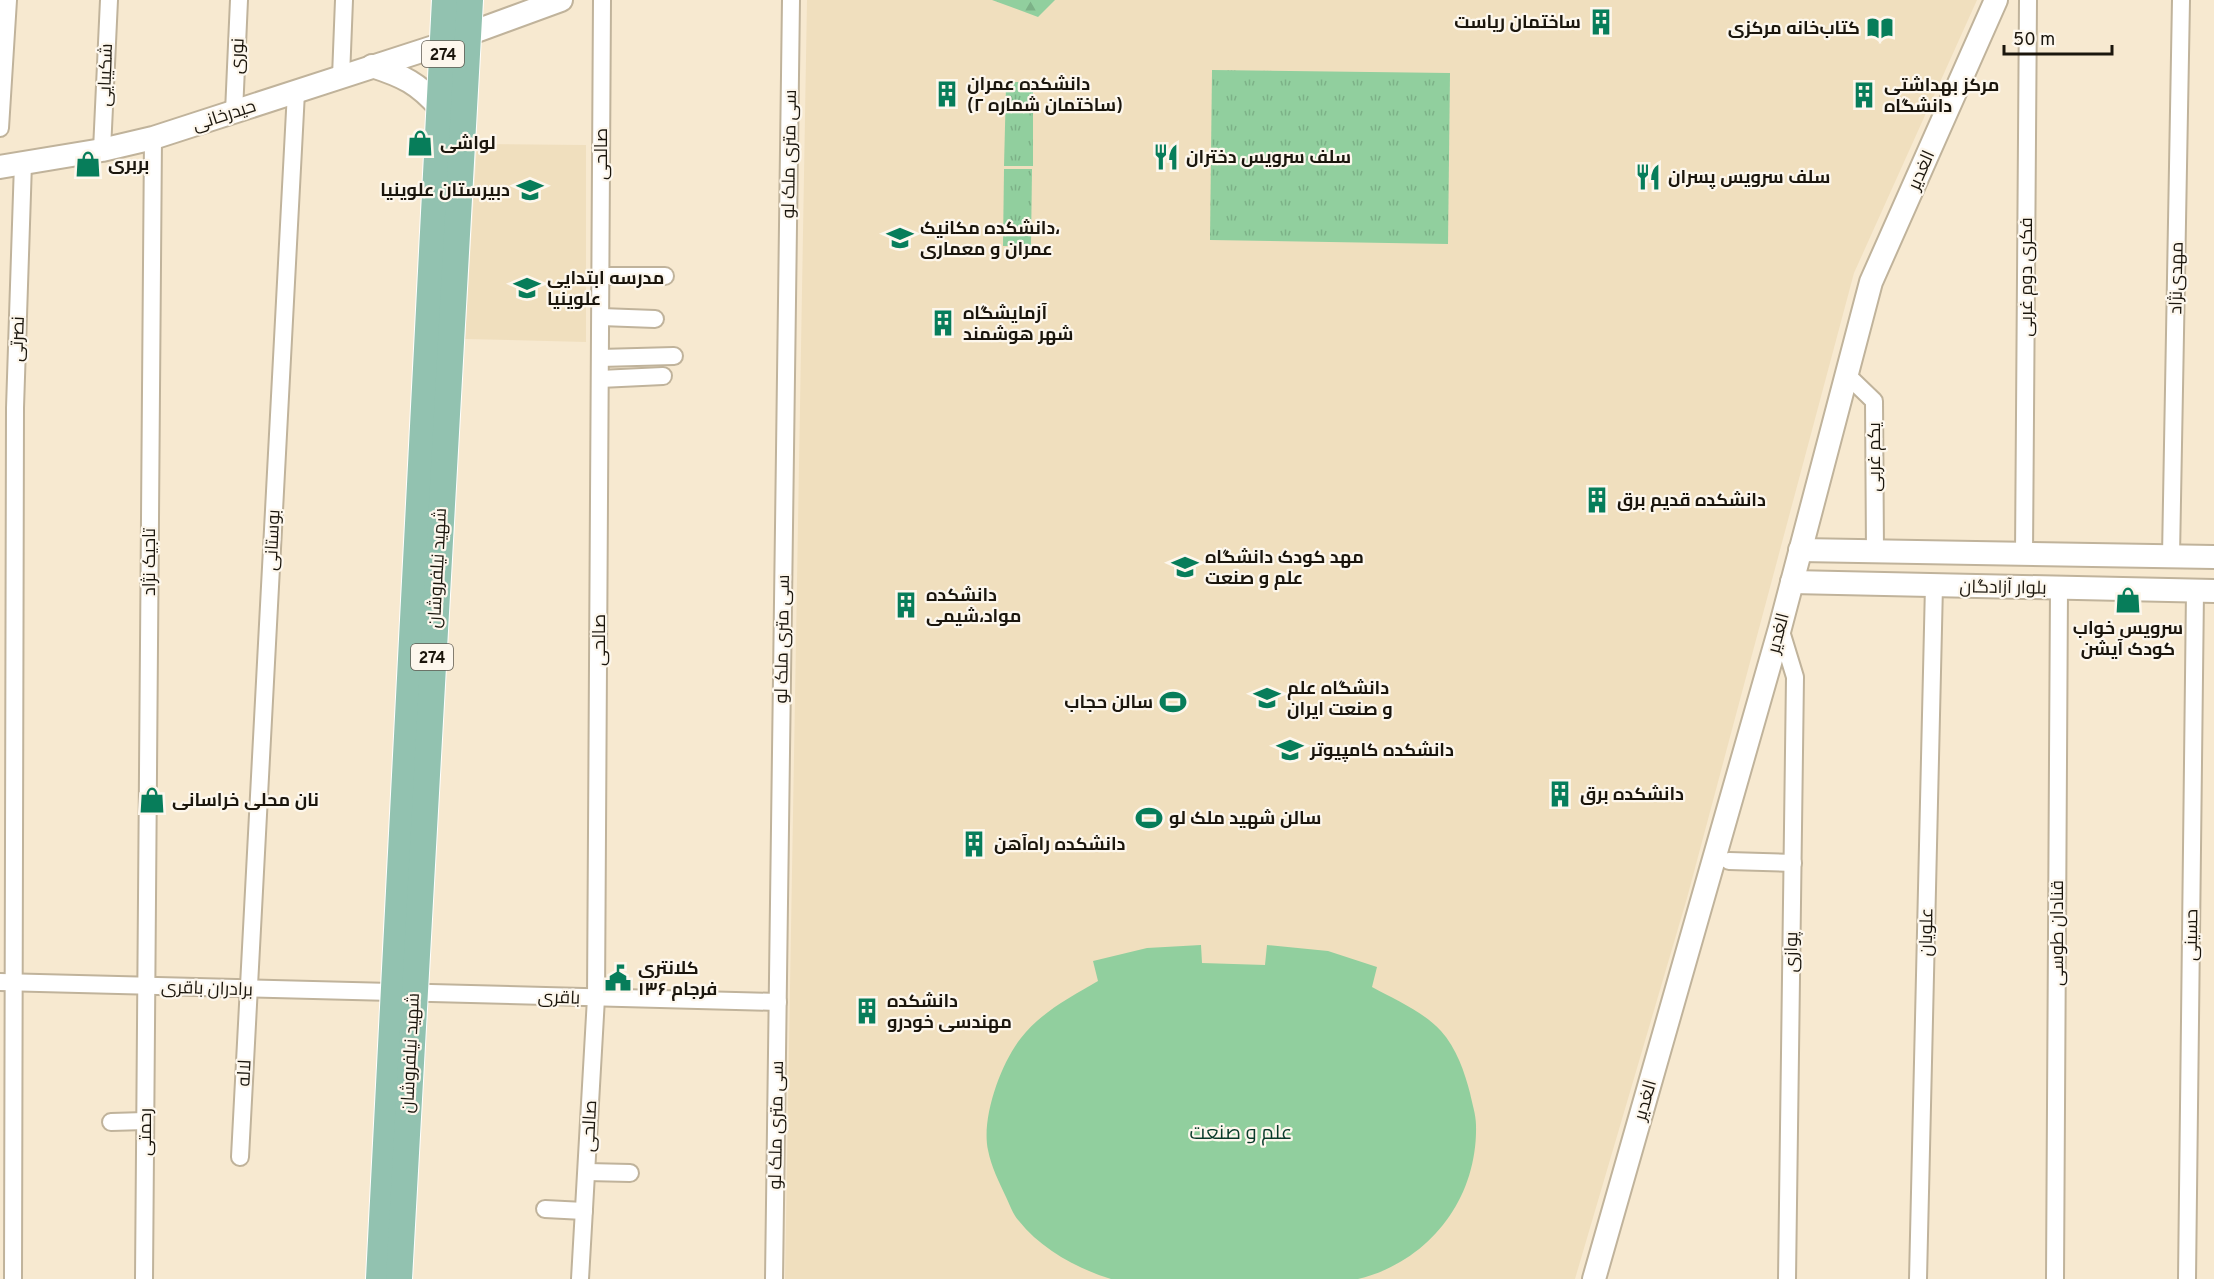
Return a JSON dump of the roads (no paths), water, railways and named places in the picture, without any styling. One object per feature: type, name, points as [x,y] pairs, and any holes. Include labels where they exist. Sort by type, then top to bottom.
[{"type":"main road","name":"274","points":[[440,108],[445,0]]},
{"type":"main road","name":"شهید نیلفروشان","points":[[379,1279],[403,992],[470,0]]},
{"type":"main road","points":[[443,44],[561,0]]},
{"type":"main road","name":"الغدیر","points":[[1594,1279],[1780,628],[1871,282],[1996,0]]},
{"type":"main road","name":"حیدرخانی","points":[[0,167],[102,150],[153,138],[443,44]]},
{"type":"main road","points":[[372,66],[403,75],[418,85],[440,108]]},
{"type":"main road","name":"شهید نیلفروشان","points":[[399,1279],[403,992],[440,108]]},
{"type":"main road","name":"بلوار آزادگان","points":[[1800,550],[2214,557]]},
{"type":"main road","name":"بلوار آزادگان","points":[[1792,582],[2205,591]]},
{"type":"street","points":[[0,128],[8,0]]},
{"type":"street","name":"شکیبایی","points":[[102,150],[108,0]]},
{"type":"street","name":"نوری","points":[[234,112],[239,0]]},
{"type":"street","points":[[341,77],[344,0]]},
{"type":"street","name":"صالحی","points":[[580,1279],[596,998],[602,0]]},
{"type":"street","name":"سی متری ملک لو","points":[[774,1279],[791,0]]},
{"type":"street","name":"فکری دوم غربی","points":[[2024,554],[2028,0]]},
{"type":"street","name":"مهدی‌نژاد","points":[[2171,556],[2181,0]]},
{"type":"street","name":"بوستانی","points":[[249,989],[296,92]]},
{"type":"street","name":"تاجیک نژاد","points":[[146,986],[153,138]]},
{"type":"street","name":"نصرتی","points":[[8,1276],[7,408],[23,163]]},
{"type":"street","points":[[601,276],[665,276]]},
{"type":"street","points":[[601,317],[655,319]]},
{"type":"street","points":[[600,358],[674,356]]},
{"type":"street","name":"یکم غربی","points":[[1846,375],[1874,401],[1875,552]]},
{"type":"street","points":[[600,379],[663,376]]},
{"type":"street","name":"علویان","points":[[1918,1279],[1934,585]]},
{"type":"street","name":"قنادان طوسی","points":[[2055,1279],[2059,588]]},
{"type":"street","name":"حسینی","points":[[2187,1279],[2205,591]]},
{"type":"street","name":"پوازی","points":[[1780,628],[1795,677],[1787,1279]]},
{"type":"street","points":[[1729,861],[1793,863]]},
{"type":"street","name":"برادران باقری","points":[[7,982],[403,992]]},
{"type":"street","name":"رحمتی","points":[[144,1279],[146,986]]},
{"type":"street","name":"لاله","points":[[240,1157],[249,989]]},
{"type":"street","name":"باقری","points":[[403,992],[778,1002]]},
{"type":"street","points":[[111,1122],[145,1121]]},
{"type":"street","points":[[587,1172],[630,1173]]},
{"type":"street","points":[[545,1209],[584,1211]]},
{"type":"place","name":"ساختمان ریاست","points":[[1601,22]]},
{"type":"place","name":"کتاب‌خانه مرکزی","points":[[1880,28]]},
{"type":"place","name":"دانشکده عمران (ساختمان شماره ۲)","points":[[947,94]]},
{"type":"place","name":"مرکز بهداشتی دانشگاه","points":[[1864,95]]},
{"type":"place","name":"لواشی","points":[[420,143]]},
{"type":"place","name":"سلف سرویس دختران","points":[[1166,157]]},
{"type":"place","name":"بربری","points":[[88,164]]},
{"type":"place","name":"سلف سرویس پسران","points":[[1648,177]]},
{"type":"place","name":"دبیرستان علوینیا","points":[[530,190]]},
{"type":"place","name":"دانشکده مکانیک، عمران و معماری","points":[[900,238]]},
{"type":"place","name":"مدرسه ابتدایی علوینیا","points":[[527,288]]},
{"type":"place","name":"آزمایشگاه شهر هوشمند","points":[[943,323]]},
{"type":"place","name":"دانشکده قدیم برق","points":[[1597,500]]},
{"type":"place","name":"مهد کودک دانشگاه علم و صنعت","points":[[1185,567]]},
{"type":"place","name":"سرویس خواب کودک آیشن","points":[[2128,600]]},
{"type":"place","name":"دانشکده مواد،شیمی","points":[[906,605]]},
{"type":"place","name":"دانشگاه علم و صنعت ایران","points":[[1267,698]]},
{"type":"place","name":"سالن حجاب","points":[[1173,702]]},
{"type":"place","name":"دانشکده کامپیوتر","points":[[1290,750]]},
{"type":"place","name":"دانشکده برق","points":[[1560,794]]},
{"type":"place","name":"نان محلی خراسانی","points":[[152,800]]},
{"type":"place","name":"سالن شهید ملک لو","points":[[1149,818]]},
{"type":"place","name":"دانشکده راه‌آهن","points":[[974,844]]},
{"type":"place","name":"کلانتری ۱۳۶ فرجام","points":[[618,978]]},
{"type":"place","name":"دانشکده مهندسی خودرو","points":[[867,1011]]},
{"type":"district","name":"علم و صنعت","points":[[1241,1132]]}]
